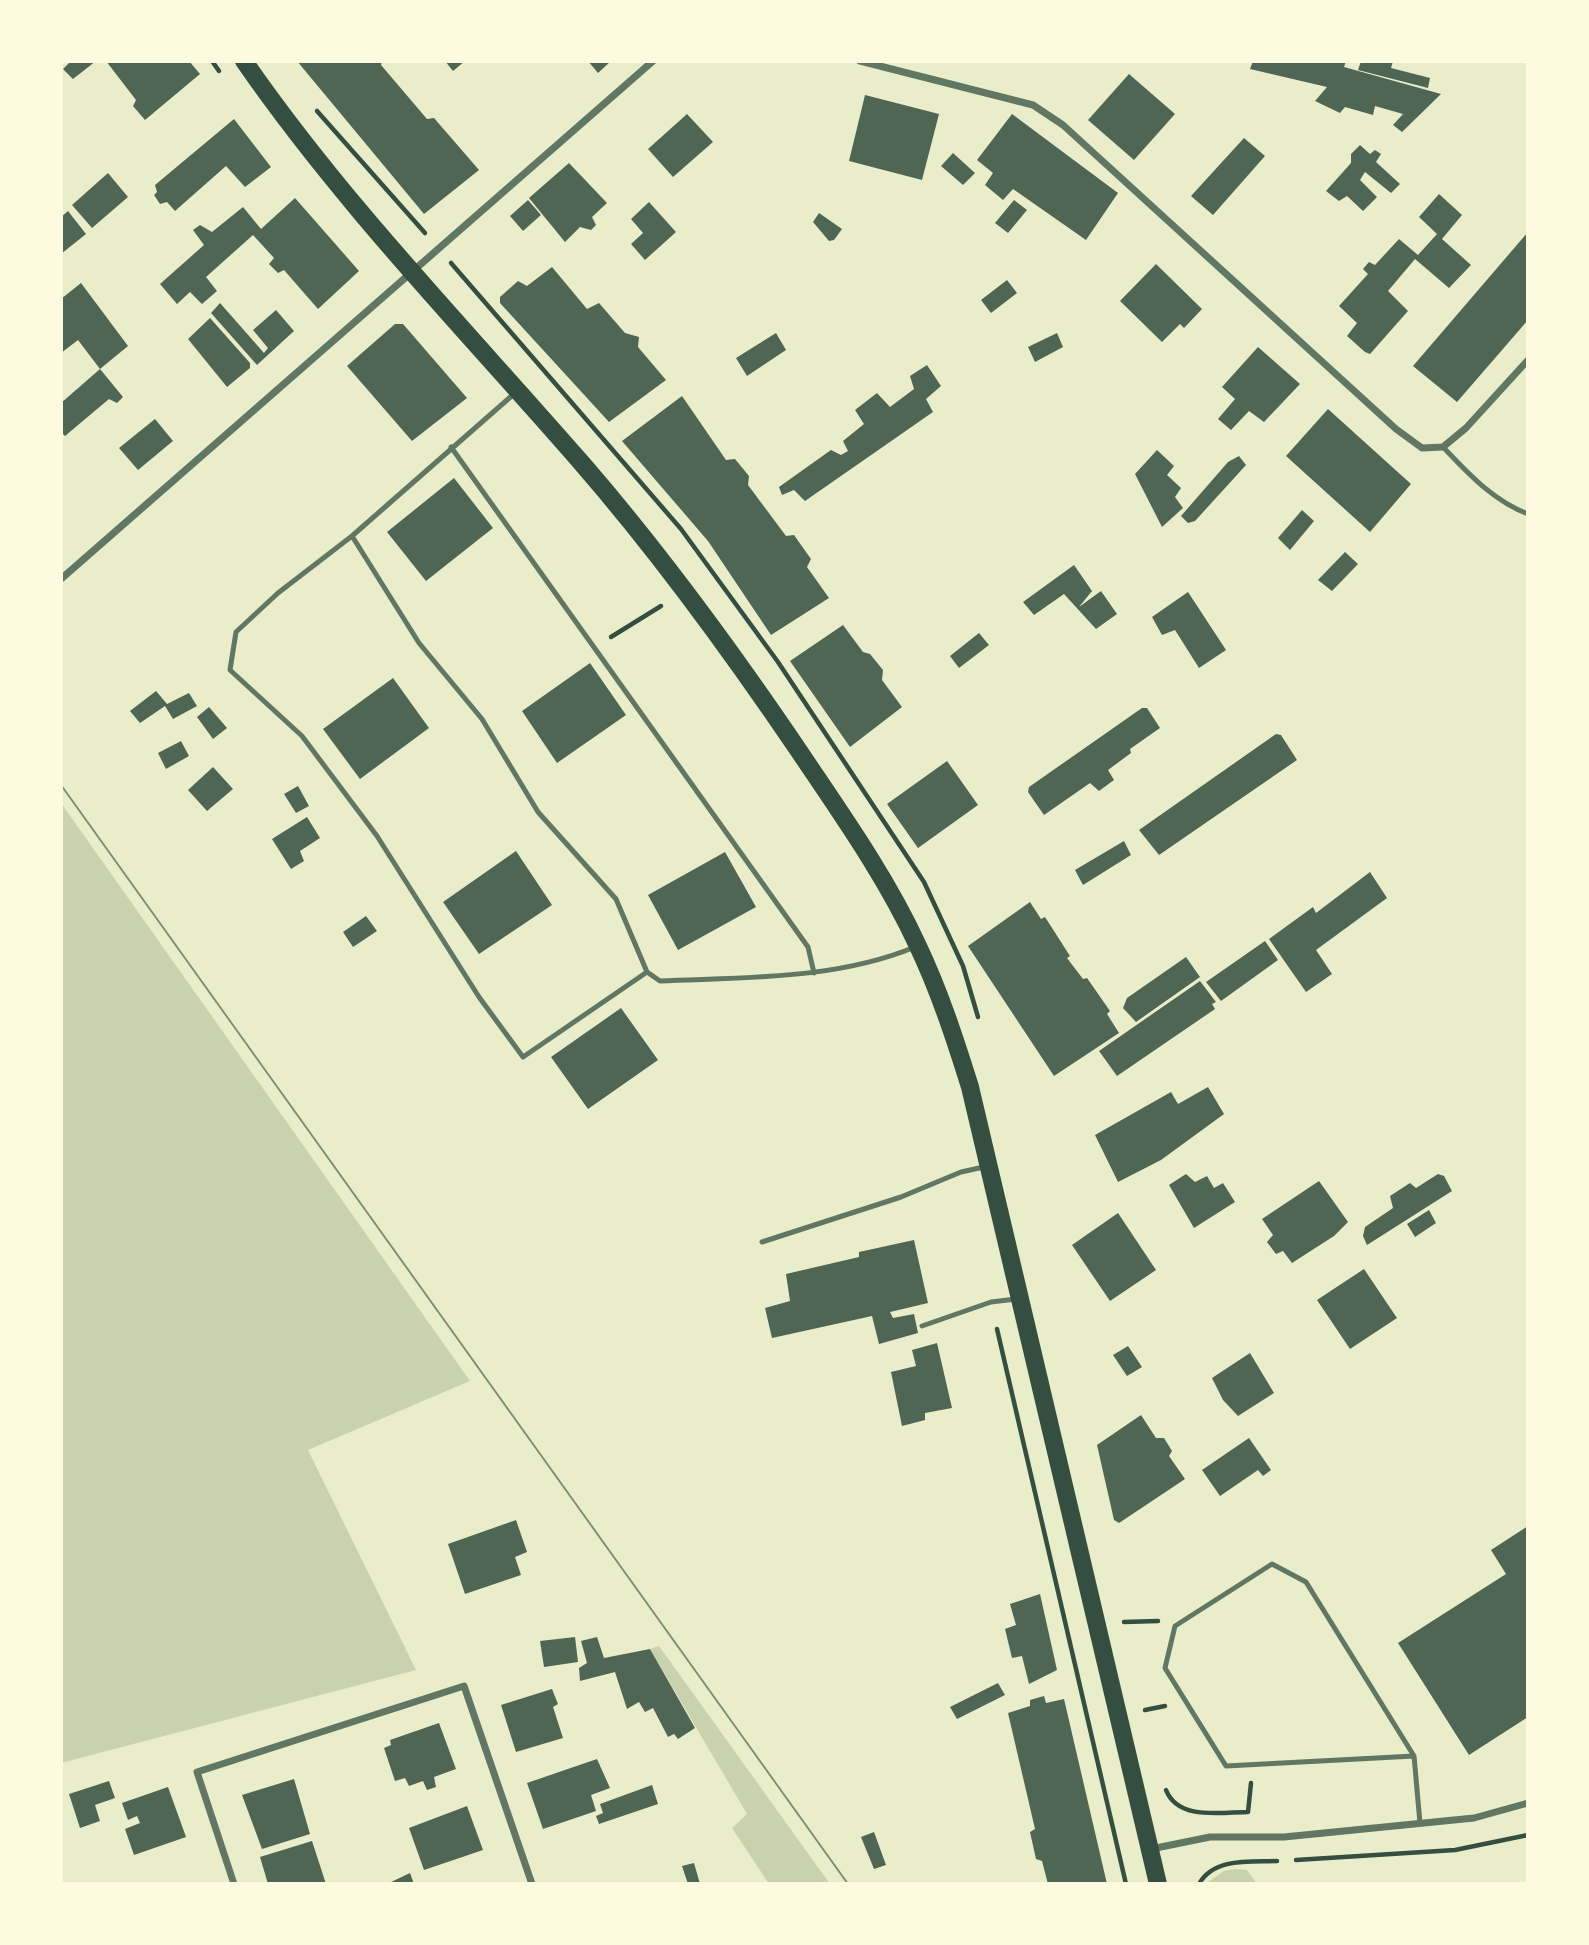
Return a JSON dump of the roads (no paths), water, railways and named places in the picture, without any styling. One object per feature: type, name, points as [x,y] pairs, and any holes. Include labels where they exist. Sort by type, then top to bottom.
[{"type":"main road","points":[[244,61],[290,128],[677,578],[748,676],[889,891],[918,946],[951,1028],[989,1166],[1158,1884]]},
{"type":"street","points":[[61,579],[653,61]]},
{"type":"street","points":[[860,61],[1032,105],[1063,125],[1396,429],[1422,448],[1443,447],[1466,428],[1528,360]]},
{"type":"street","points":[[234,1884],[197,1772],[464,1686],[532,1884]]},
{"type":"street","points":[[1150,1849],[1210,1837],[1284,1837],[1474,1818],[1528,1803]]},
{"type":"lane","points":[[518,391],[352,536],[278,593],[236,632],[230,670],[302,736],[377,836],[479,997],[523,1057],[647,972]]},
{"type":"lane","points":[[451,447],[808,947],[814,974]]},
{"type":"lane","points":[[1443,447],[1485,489],[1528,514]]},
{"type":"lane","points":[[352,536],[419,643],[482,719],[538,812],[616,899],[647,972],[660,981],[814,974],[893,956],[918,946]]},
{"type":"lane","points":[[762,1242],[901,1197],[961,1172],[989,1166]]},
{"type":"lane","points":[[922,1326],[991,1302],[1020,1298]]},
{"type":"lane","points":[[1414,1756],[1226,1766],[1165,1668],[1175,1626],[1272,1564],[1306,1582],[1414,1756],[1420,1823]]},
{"type":"tram line","points":[[61,785],[848,1884]]}]
